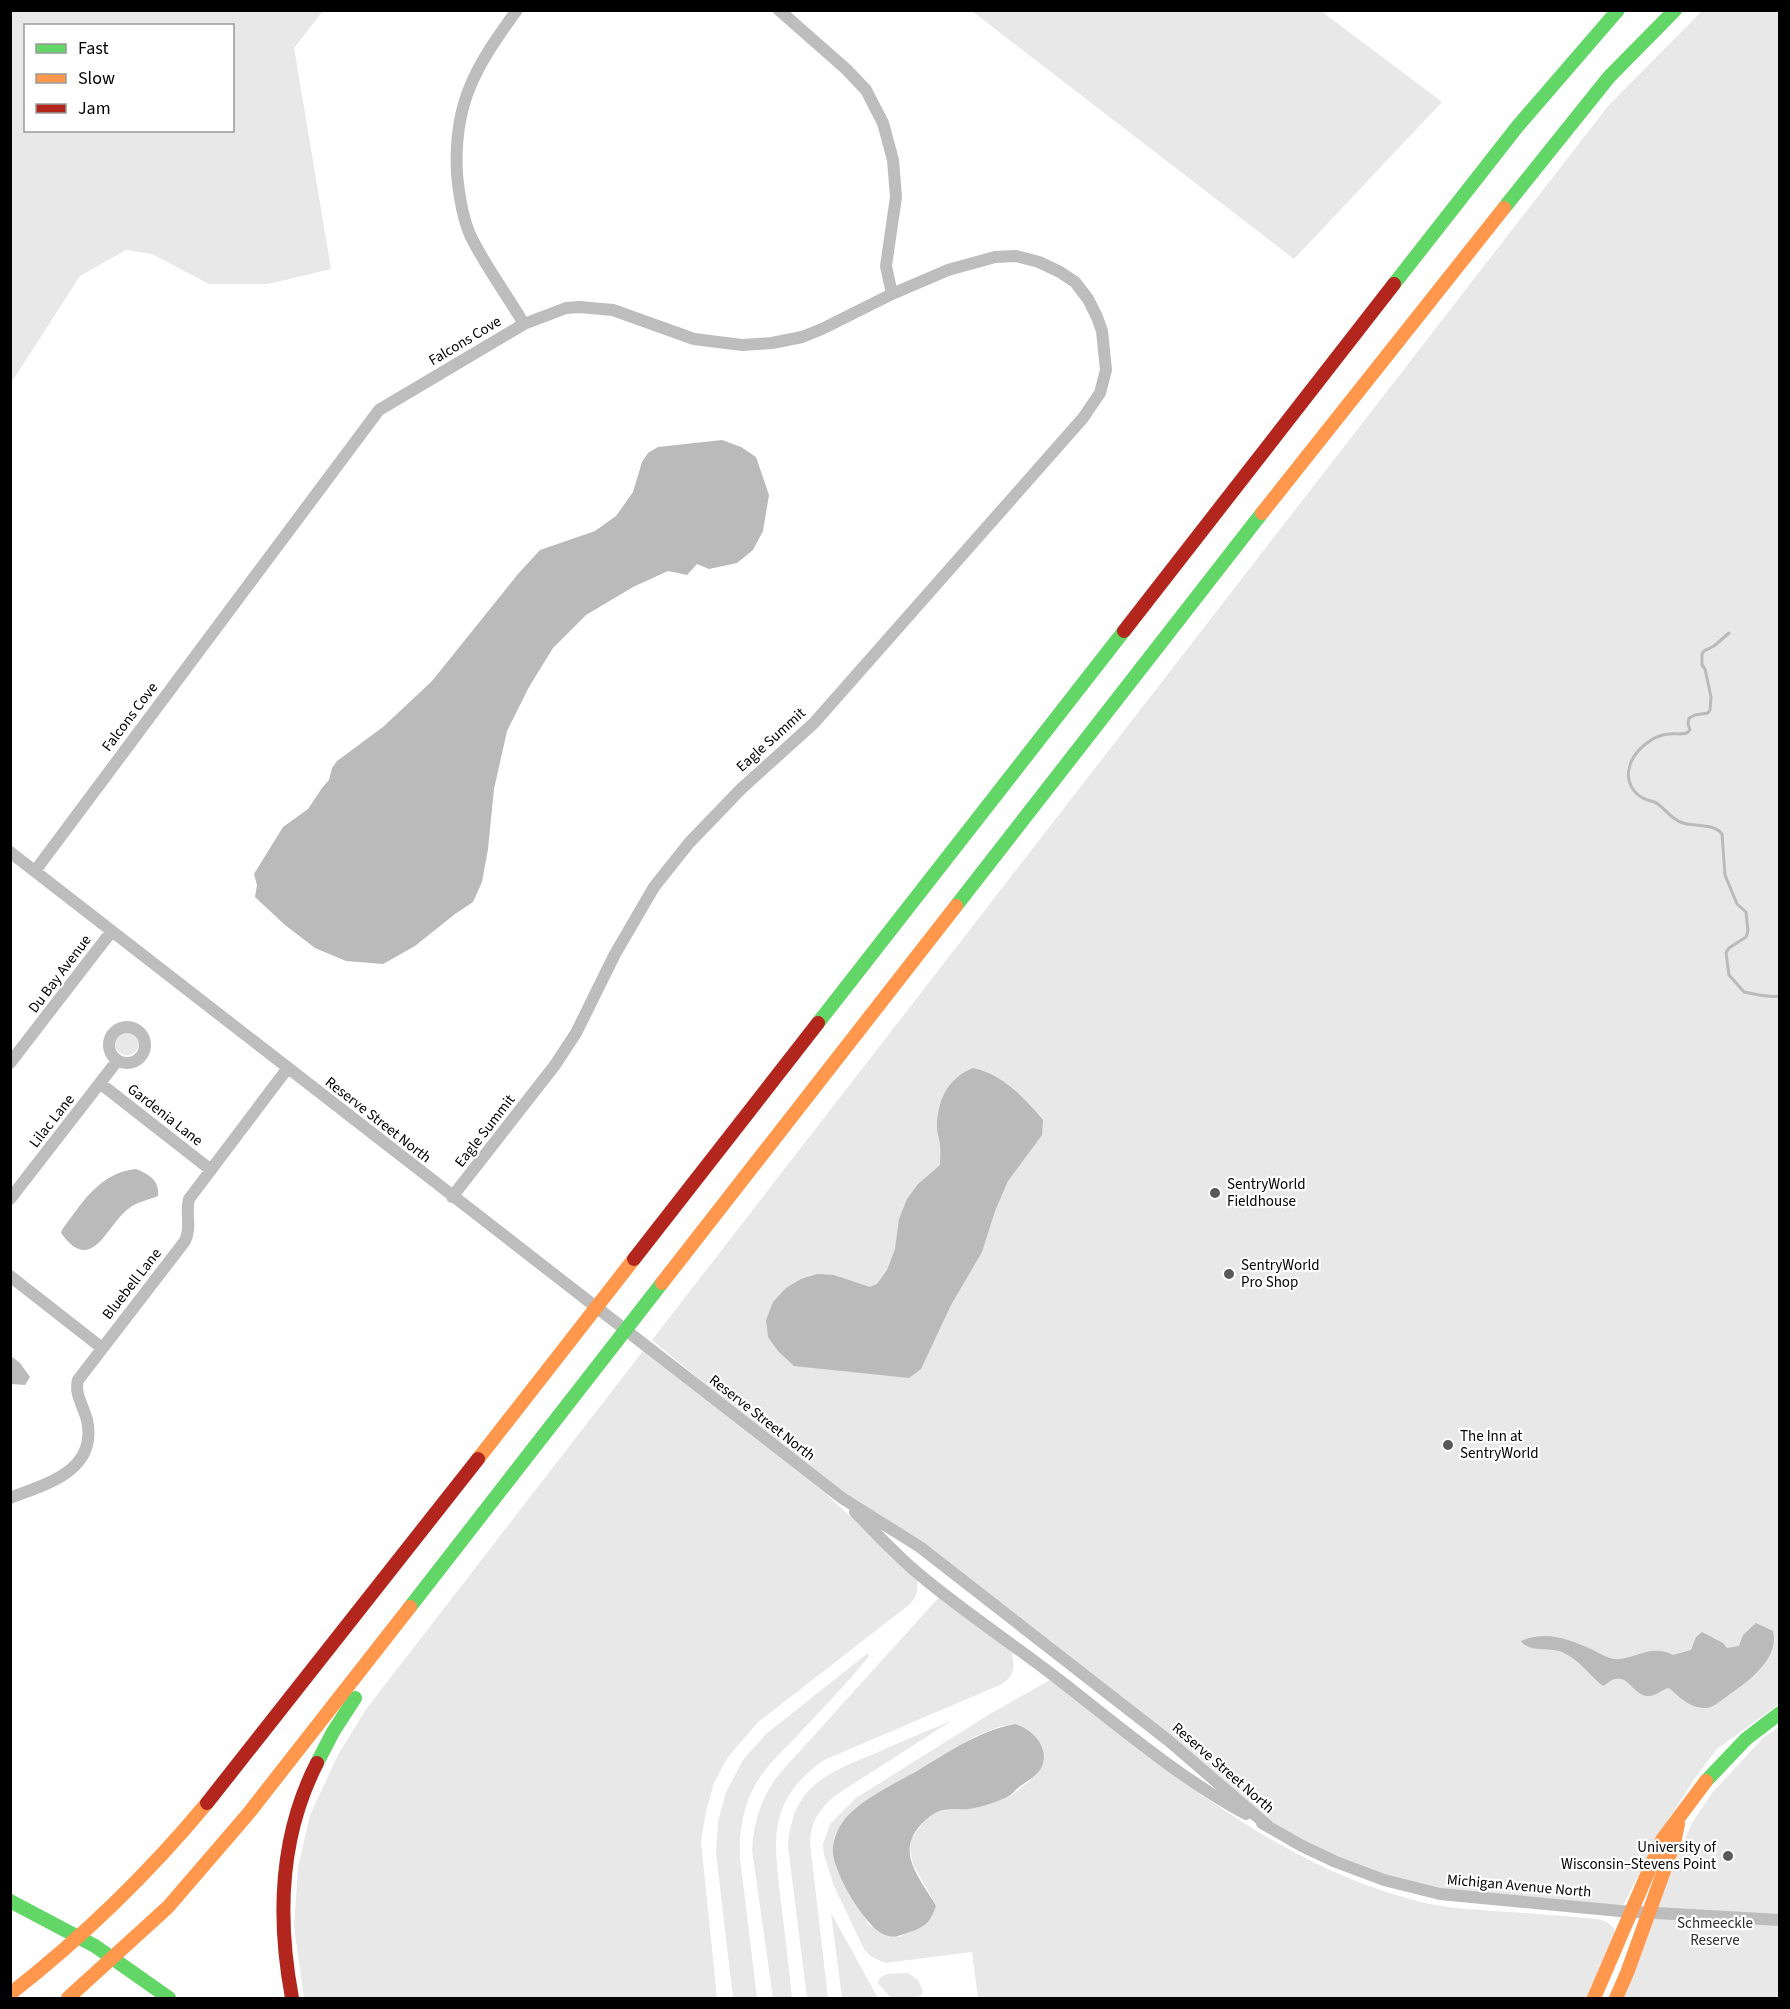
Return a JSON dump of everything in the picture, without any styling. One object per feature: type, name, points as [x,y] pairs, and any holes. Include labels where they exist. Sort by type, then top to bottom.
[{"type":"main road","points":[[10,1994],[95,1923],[175,1841],[302,1684],[1510,136],[1574,58],[1618,10]]},
{"type":"main road","points":[[68,1998],[160,1915],[213,1857],[1223,563],[1563,133],[1609,77],[1675,10]]},
{"type":"main road","points":[[292,1998],[284,1961],[282,1893],[287,1852],[304,1793],[316,1764],[342,1717],[444,1578],[447,1558]]},
{"type":"main road","points":[[1594,1998],[1633,1912],[1662,1840],[1678,1822],[1697,1793],[1728,1757],[1746,1739],[1779,1713]]},
{"type":"main road","points":[[1616,1998],[1674,1843],[1678,1822]]},
{"type":"main road","points":[[10,1901],[103,1962],[169,1998]]},
{"type":"main road","points":[[10,1912],[42,1923]]},
{"type":"main road","points":[[141,1983],[153,1998]]},
{"type":"street","points":[[517,10],[489,48],[471,81],[460,112],[456,149],[461,208],[471,236],[524,324]]},
{"type":"street","points":[[779,10],[846,69],[866,90],[883,123],[893,160],[896,197],[886,266],[892,294]]},
{"type":"street","name":"Falcons Cove","points":[[35,871],[379,410],[524,324],[566,308],[587,307],[613,310],[694,339],[742,345],[772,343],[802,337],[822,329],[892,294],[948,270],[995,257],[1016,256],[1039,262],[1075,282],[1088,299],[1097,317]]},
{"type":"street","name":"Eagle Summit","points":[[452,1197],[555,1065],[576,1033],[615,954],[654,888],[689,843],[741,789],[814,723],[1083,418],[1100,393],[1106,370],[1102,331],[1097,317]]},
{"type":"street","name":"Reserve Street North","points":[[10,852],[842,1498],[920,1547],[1169,1741],[1268,1826]]},
{"type":"street","name":"Du Bay Avenue","points":[[10,1064],[111,932]]},
{"type":"street","name":"Lilac Lane","points":[[10,1199],[117,1061]]},
{"type":"street","name":"Bluebell Lane","points":[[10,1498],[62,1478],[74,1468],[84,1454],[88,1438],[87,1422],[77,1385],[80,1376],[187,1237],[189,1199],[287,1069]]},
{"type":"street","name":"Gardenia Lane","points":[[100,1084],[211,1170]]},
{"type":"street","points":[[10,1276],[102,1348]]},
{"type":"street","name":"Reserve Street North","points":[[842,1498],[919,1574],[940,1591],[1172,1766],[1230,1805],[1268,1826]]},
{"type":"street","name":"Michigan Avenue North","points":[[1268,1826],[1336,1862],[1384,1880],[1440,1894],[1633,1912],[1779,1920]]},
{"type":"green space","points":[[11,10],[323,11],[294,48],[331,269],[268,284],[209,284],[152,254],[126,250],[80,276],[11,383]]},
{"type":"green space","points":[[972,11],[1321,11],[1442,102],[1294,259]]},
{"type":"green space","points":[[1702,11],[1779,11],[1779,1704],[1717,1749],[1663,1828],[1620,1911],[1440,1894],[1302,1846],[954,1574],[842,1498],[652,1340],[1608,106]]},
{"type":"green space","points":[[127,1031],[135,1035],[139,1043],[135,1051],[127,1055],[119,1051],[115,1043],[119,1035]]},
{"type":"green space","points":[[643,1351],[824,1492],[917,1578],[917,1592],[910,1604],[758,1722],[728,1757],[714,1783],[701,1842],[717,1998],[304,1998],[294,1926],[298,1867],[310,1815],[339,1753],[367,1708]]},
{"type":"green space","points":[[941,1595],[1011,1650],[1014,1665],[1012,1673],[1002,1684],[824,1760],[805,1775],[792,1791],[783,1807],[776,1841],[778,1881],[792,1998],[773,1998],[752,1850],[763,1800],[780,1773]]},
{"type":"green space","points":[[868,1653],[869,1656],[851,1677],[766,1769],[749,1799],[742,1824],[740,1858],[757,1998],[733,1998],[716,1853],[718,1822],[726,1792],[743,1760],[766,1734]]},
{"type":"green space","points":[[1050,1680],[1181,1780],[1227,1812],[1273,1841],[1322,1866],[1372,1887],[1425,1903],[1459,1908],[1597,1919],[1607,1922],[1614,1928],[1615,1935],[1588,1998],[978,1998],[972,1952],[885,1963],[870,1956],[864,1949],[834,1886],[824,1855],[823,1844],[830,1824],[856,1798],[990,1714]],"holes":[[[1015,1724],[1032,1779],[1012,1795],[1000,1800],[973,1808],[938,1811],[926,1819],[911,1839],[910,1850],[913,1864],[932,1898],[923,1927],[909,1931],[900,1937],[869,1925],[837,1870],[833,1853],[834,1837],[843,1821],[974,1737],[998,1727]]]},
{"type":"green space","points":[[951,1721],[836,1795],[817,1816],[810,1843],[828,1998],[807,1998],[788,1846],[791,1825],[797,1809],[805,1795],[816,1784],[843,1767]]},
{"type":"green space","name":"Schmeeckle Reserve","points":[[1779,1727],[1779,1998],[1614,1998],[1692,1823],[1712,1793],[1763,1738]]},
{"type":"green space","points":[[831,1913],[878,1998],[842,1998]]},
{"type":"green space","points":[[908,1973],[918,1980],[923,1991],[921,1996],[891,1998],[878,1983],[879,1979],[886,1974]]},
{"type":"shaded area","points":[[722,440],[741,447],[756,457],[769,495],[763,531],[753,550],[737,563],[709,569],[697,564],[687,575],[668,571],[633,587],[586,615],[553,648],[529,687],[507,731],[494,789],[482,882],[473,902],[415,946],[383,964],[346,961],[315,948],[285,925],[255,897],[257,885],[254,874],[283,827],[308,809],[329,780],[332,768],[337,761],[383,727],[432,681],[540,550],[595,531],[616,516],[633,492],[642,462],[648,453],[658,447]]},
{"type":"shaded area","points":[[973,1068],[1003,1081],[1020,1095],[1043,1120],[1042,1135],[1008,1181],[995,1211],[982,1252],[951,1305],[921,1369],[909,1378],[794,1366],[778,1351],[768,1337],[766,1320],[773,1302],[786,1288],[801,1279],[817,1274],[834,1275],[870,1287],[877,1284],[887,1270],[895,1249],[899,1219],[907,1199],[918,1184],[940,1165],[937,1128],[942,1099],[957,1078]]},
{"type":"shaded area","points":[[136,1169],[155,1182],[158,1196],[128,1209],[98,1244],[90,1249],[81,1250],[72,1245],[61,1233],[84,1200],[112,1176]]},
{"type":"shaded area","points":[[11,1356],[20,1363],[30,1377],[25,1385],[11,1384]]},
{"type":"shaded area","points":[[1756,1623],[1773,1631],[1774,1642],[1766,1661],[1752,1678],[1716,1704],[1706,1708],[1690,1704],[1669,1688],[1647,1696],[1642,1695],[1620,1679],[1612,1680],[1603,1686],[1568,1655],[1529,1647],[1521,1641],[1539,1636],[1557,1637],[1575,1642],[1606,1657],[1621,1659],[1649,1652],[1665,1652],[1673,1655],[1691,1650],[1696,1637],[1702,1632],[1723,1643],[1727,1648],[1739,1646],[1743,1635]]},
{"type":"shaded area","points":[[1015,1724],[1033,1734],[1041,1745],[1044,1759],[1038,1773],[1004,1798],[974,1808],[941,1811],[922,1823],[912,1838],[910,1856],[916,1873],[936,1906],[928,1922],[918,1929],[902,1935],[888,1936],[875,1929],[859,1910],[835,1863],[834,1842],[842,1823],[848,1815],[866,1801],[952,1750],[976,1737]]},
{"type":"waterway","points":[[1729,633],[1702,654],[1702,665],[1705,669],[1711,697],[1708,713],[1689,718],[1690,730],[1687,733],[1663,735],[1644,745],[1634,756],[1629,769],[1629,778],[1631,787],[1637,794],[1655,802],[1676,820],[1714,828],[1722,834],[1725,875],[1737,904],[1746,912],[1748,931],[1746,937],[1729,948],[1726,953],[1729,975],[1744,992],[1780,996]]},
{"type":"traffic: fast","points":[[1394,284],[1517,127],[1618,10]]},
{"type":"traffic: fast","points":[[1504,208],[1609,77],[1675,10]]},
{"type":"traffic: fast","points":[[956,906],[1262,513]]},
{"type":"traffic: fast","points":[[818,1023],[1124,631]]},
{"type":"traffic: fast","points":[[410,1607],[662,1283]]},
{"type":"traffic: fast","points":[[317,1763],[333,1732],[355,1698]]},
{"type":"traffic: fast","points":[[1706,1781],[1746,1739],[1780,1713]]},
{"type":"traffic: fast","points":[[10,1901],[95,1946],[169,1998]]},
{"type":"traffic: slow","points":[[1262,513],[1504,208]]},
{"type":"traffic: slow","points":[[662,1283],[956,906]]},
{"type":"traffic: slow","points":[[478,1459],[634,1259]]},
{"type":"traffic: slow","points":[[68,1998],[168,1907],[248,1814],[410,1607]]},
{"type":"traffic: slow","points":[[1594,1998],[1662,1840],[1706,1781]]},
{"type":"traffic: slow","points":[[10,1994],[114,1904],[162,1855],[207,1803]]},
{"type":"traffic: slow","points":[[1616,1998],[1674,1843],[1678,1824]]},
{"type":"traffic: jam","points":[[1124,631],[1394,284]]},
{"type":"traffic: jam","points":[[634,1259],[818,1023]]},
{"type":"traffic: jam","points":[[207,1803],[478,1459]]},
{"type":"traffic: jam","points":[[292,1998],[287,1968],[283,1908],[288,1849],[304,1791],[317,1763]]},
{"type":"place","name":"SentryWorld Fieldhouse","points":[[1215,1193]]},
{"type":"place","name":"SentryWorld Pro Shop","points":[[1229,1274]]},
{"type":"place","name":"The Inn at SentryWorld","points":[[1448,1445]]},
{"type":"place","name":"University of Wisconsin–Stevens Point","points":[[1728,1856]]}]
